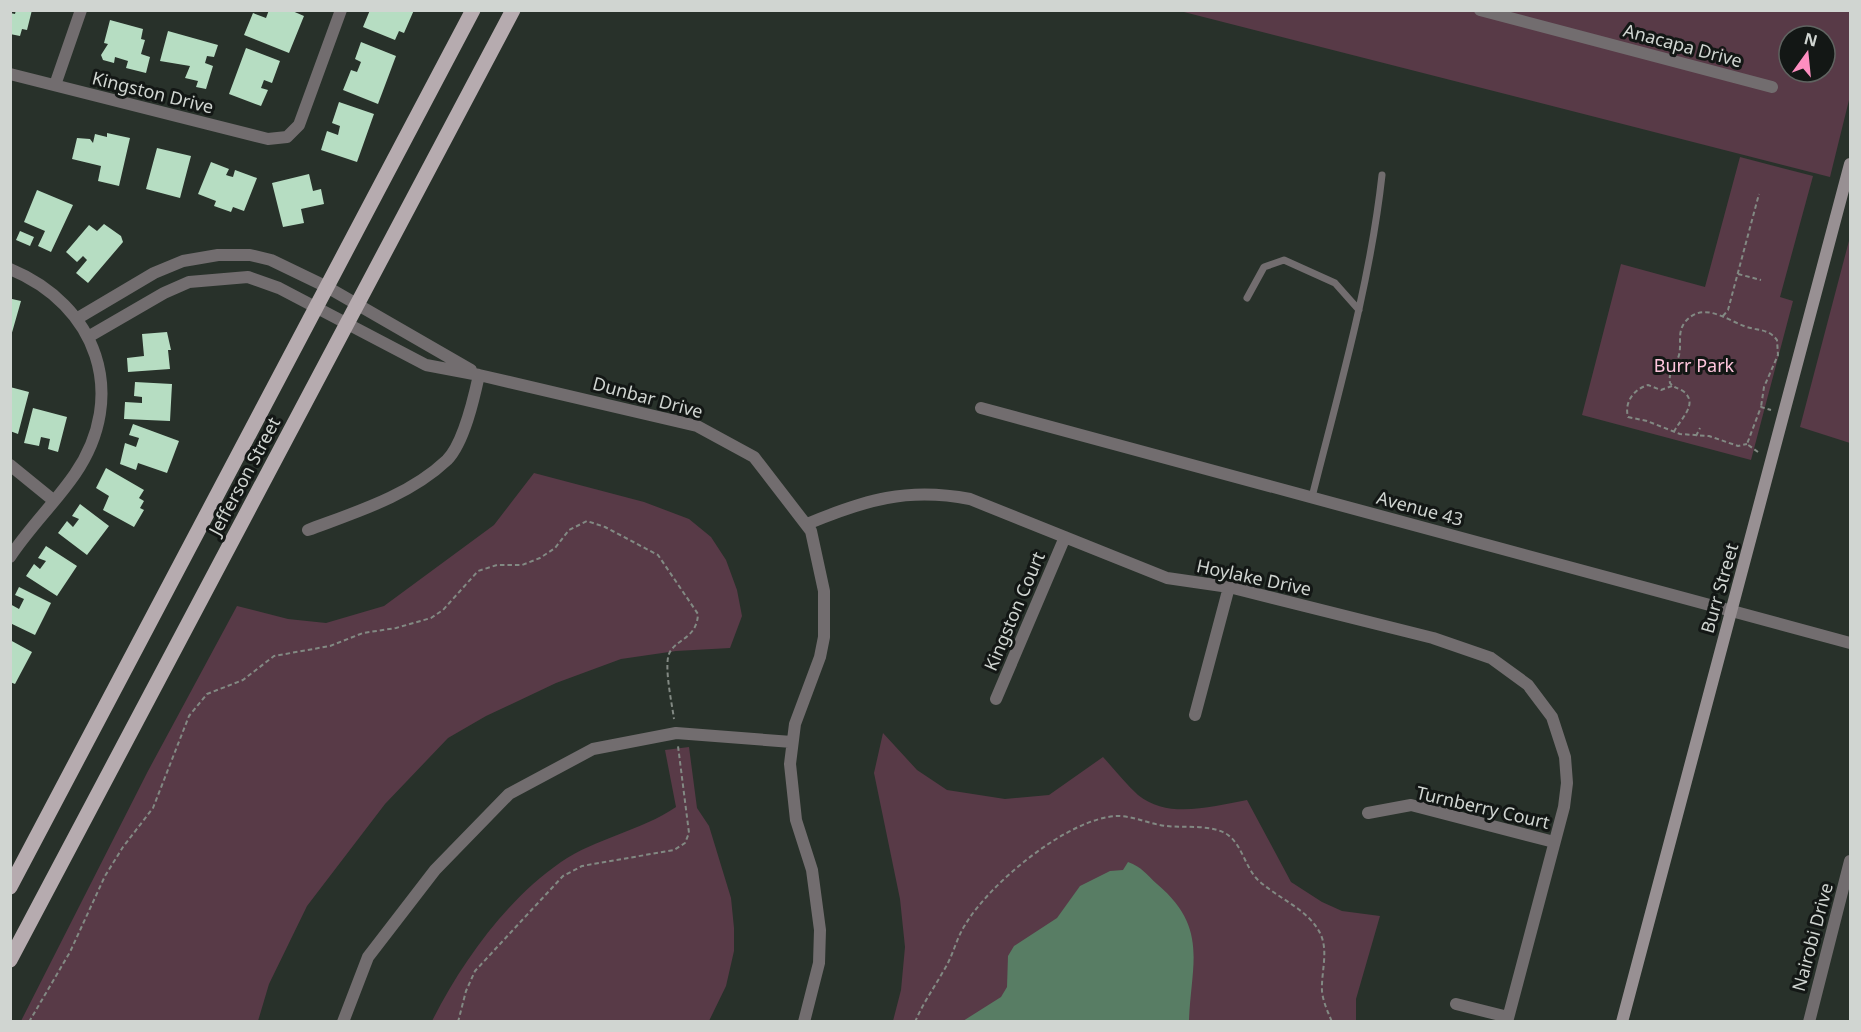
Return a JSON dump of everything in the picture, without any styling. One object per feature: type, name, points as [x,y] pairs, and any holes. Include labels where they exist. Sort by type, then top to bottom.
[{"type":"main road","name":"Jefferson Street","points":[[10,887],[474,10]]},
{"type":"main road","name":"Jefferson Street","points":[[10,960],[513,10]]},
{"type":"street","points":[[55,85],[81,10]]},
{"type":"street","name":"Kingston Drive","points":[[10,74],[268,139],[287,137],[299,125],[341,10]]},
{"type":"street","name":"Anacapa Drive","points":[[1480,10],[1772,87]]},
{"type":"street","name":"Burr Street","points":[[1622,1022],[1851,164]]},
{"type":"street","name":"Dunbar Drive","points":[[83,328],[154,273],[183,261],[218,255],[250,255],[271,260],[327,287],[479,375]]},
{"type":"street","points":[[10,269],[28,276],[56,295],[83,328],[99,364],[102,402],[94,437],[75,474],[10,557]]},
{"type":"street","name":"Dunbar Drive","points":[[83,328],[189,282],[220,277],[248,277],[263,281],[426,365],[479,375],[697,426],[754,457],[807,524],[814,538],[822,572],[824,637],[820,657],[795,724],[792,742],[793,800],[796,820],[812,870],[820,930],[819,963],[804,1022]]},
{"type":"street","points":[[308,530],[390,500],[448,459],[471,414],[479,375]]},
{"type":"street","name":"Avenue 43","points":[[981,408],[1851,643]]},
{"type":"street","points":[[10,465],[54,500]]},
{"type":"street","name":"Hoylake Drive","points":[[807,524],[851,505],[898,494],[947,495],[997,508],[1167,578],[1229,587],[1464,647],[1491,658],[1511,670],[1528,685],[1552,717],[1565,757],[1567,783],[1554,842],[1507,1019]]},
{"type":"street","name":"Kingston Court","points":[[996,699],[1065,537]]},
{"type":"street","points":[[1195,715],[1229,587]]},
{"type":"street","points":[[343,1022],[368,957],[435,870],[509,794],[593,749],[676,733],[792,742]]},
{"type":"street","name":"Turnberry Court","points":[[1368,813],[1411,805],[1554,842]]},
{"type":"street","name":"Nairobi Drive","points":[[1809,1022],[1851,861]]},
{"type":"street","points":[[1456,1004],[1507,1019]]},
{"type":"lane","points":[[1312,497],[1359,310],[1377,217],[1382,175]]},
{"type":"lane","points":[[1247,298],[1264,267],[1284,260],[1335,283],[1359,310]]},
{"type":"path","points":[[1723,316],[1728,310],[1759,194]]},
{"type":"path","points":[[1738,274],[1761,280]]},
{"type":"path","points":[[1674,432],[1687,413],[1689,402],[1683,391],[1672,386],[1669,379],[1678,358],[1679,338],[1686,322],[1701,313],[1723,316],[1743,326],[1767,331],[1777,340],[1777,359],[1747,444]]},
{"type":"path","points":[[1672,386],[1661,390],[1648,385],[1637,390],[1630,398],[1626,414],[1631,419],[1647,421],[1662,429],[1696,436],[1709,436],[1732,446],[1747,444],[1760,452]]},
{"type":"path","points":[[1761,407],[1772,410]]},
{"type":"path","points":[[1696,436],[1700,428]]},
{"type":"path","points":[[29,1022],[70,952],[105,876],[123,847],[153,808],[189,716],[207,694],[243,680],[274,656],[330,646],[363,633],[396,628],[431,618],[443,610],[478,571],[488,566],[522,566],[555,548],[569,530],[578,524],[596,523],[658,555],[698,614],[696,626],[668,657],[689,833],[685,843],[674,850],[582,866],[564,876],[475,971],[469,981],[458,1022]]},
{"type":"path","points":[[915,1022],[929,993],[944,971],[966,923],[980,906],[1026,859],[1042,847],[1068,832],[1115,816],[1163,826],[1217,831],[1234,840],[1243,860],[1258,880],[1298,909],[1320,933],[1324,955],[1322,990],[1332,1022]]},
{"type":"green space","points":[[1180,11],[1850,11],[1850,96],[1830,177]]},
{"type":"green space","name":"Burr Park","points":[[1740,157],[1813,176],[1780,297],[1793,301],[1751,460],[1582,415],[1621,264],[1705,287]]},
{"type":"green space","points":[[1850,237],[1850,443],[1800,427]]},
{"type":"green space","points":[[534,473],[644,502],[689,519],[711,537],[726,560],[737,590],[742,616],[730,648],[676,651],[621,659],[556,683],[486,716],[448,738],[385,804],[307,906],[269,984],[258,1021],[21,1021],[148,771],[237,606],[288,619],[326,623],[384,606],[494,525]]},
{"type":"green space","points":[[883,733],[917,770],[947,790],[1005,799],[1049,795],[1103,757],[1138,795],[1150,803],[1163,807],[1205,808],[1247,800],[1291,882],[1322,902],[1342,911],[1380,916],[1356,999],[1356,1021],[893,1021],[901,990],[905,947],[900,899],[874,773]]},
{"type":"green space","points":[[689,747],[697,808],[709,826],[731,898],[734,928],[734,951],[726,986],[709,1021],[432,1021],[471,955],[521,895],[561,862],[575,854],[676,807],[665,750]]},
{"type":"shaded area","points":[[1128,862],[1144,871],[1173,900],[1191,932],[1193,964],[1189,1021],[963,1021],[1001,997],[1007,987],[1008,956],[1014,946],[1057,918],[1080,886],[1110,871],[1123,870]]},
{"type":"building","points":[[16,10],[32,10],[27,30],[22,29],[20,36],[10,34],[10,13],[15,14]]},
{"type":"building","points":[[269,10],[290,10],[304,16],[289,53],[244,35],[253,13],[266,18]]},
{"type":"building","points":[[370,10],[414,10],[404,33],[399,31],[395,40],[363,27]]},
{"type":"building","points":[[110,20],[143,29],[141,39],[145,40],[141,54],[150,57],[146,73],[126,68],[128,61],[115,57],[114,63],[103,60],[101,55],[108,44],[104,43]]},
{"type":"building","points":[[168,31],[218,45],[214,57],[207,56],[205,63],[213,66],[206,89],[196,87],[198,81],[185,78],[190,66],[160,61]]},
{"type":"building","points":[[361,42],[396,56],[378,104],[343,90],[351,70],[357,72],[361,62],[355,59]]},
{"type":"building","points":[[246,48],[280,61],[272,83],[264,80],[261,88],[268,90],[261,106],[229,94]]},
{"type":"building","points":[[339,102],[374,114],[357,162],[321,150],[327,131],[338,135],[340,126],[332,123]]},
{"type":"building","points":[[107,133],[130,138],[119,186],[98,181],[101,166],[72,159],[77,138],[90,139],[93,143],[95,134],[107,137]]},
{"type":"building","points":[[157,148],[191,156],[180,198],[146,189]]},
{"type":"building","points":[[211,162],[229,169],[226,175],[233,177],[235,170],[257,178],[244,211],[233,207],[231,212],[214,206],[216,201],[198,194]]},
{"type":"building","points":[[309,174],[313,191],[321,189],[324,204],[301,209],[304,223],[283,227],[272,183]]},
{"type":"building","points":[[37,190],[73,205],[51,252],[38,246],[45,231],[24,222]]},
{"type":"building","points":[[104,224],[121,236],[123,242],[88,283],[76,273],[87,260],[83,256],[77,262],[66,252],[89,225],[97,231]]},
{"type":"building","points":[[20,231],[34,237],[30,246],[16,240]]},
{"type":"building","points":[[12,299],[21,301],[11,336],[10,305]]},
{"type":"building","points":[[167,332],[171,350],[168,350],[170,369],[128,372],[127,358],[144,356],[142,334]]},
{"type":"building","points":[[135,382],[172,384],[170,421],[124,419],[125,402],[142,403],[142,397],[134,396]]},
{"type":"building","points":[[10,387],[29,392],[18,434],[10,431]]},
{"type":"building","points":[[33,408],[67,417],[58,452],[48,449],[50,439],[41,437],[39,446],[24,443]]},
{"type":"building","points":[[133,424],[179,441],[167,473],[138,463],[136,470],[120,464],[125,443],[136,447],[139,438],[129,435]]},
{"type":"building","points":[[106,468],[144,490],[139,498],[144,501],[140,508],[144,510],[134,527],[103,510],[109,496],[96,488]]},
{"type":"building","points":[[80,504],[109,526],[87,555],[58,533],[67,521],[73,527],[79,519],[72,516]]},
{"type":"building","points":[[46,546],[77,566],[57,596],[26,576],[34,564],[40,569],[46,561],[38,558]]},
{"type":"building","points":[[19,587],[51,603],[35,635],[10,623],[10,604],[19,609],[24,599],[15,595]]},
{"type":"building","points":[[10,640],[32,652],[15,684],[10,682]]}]
